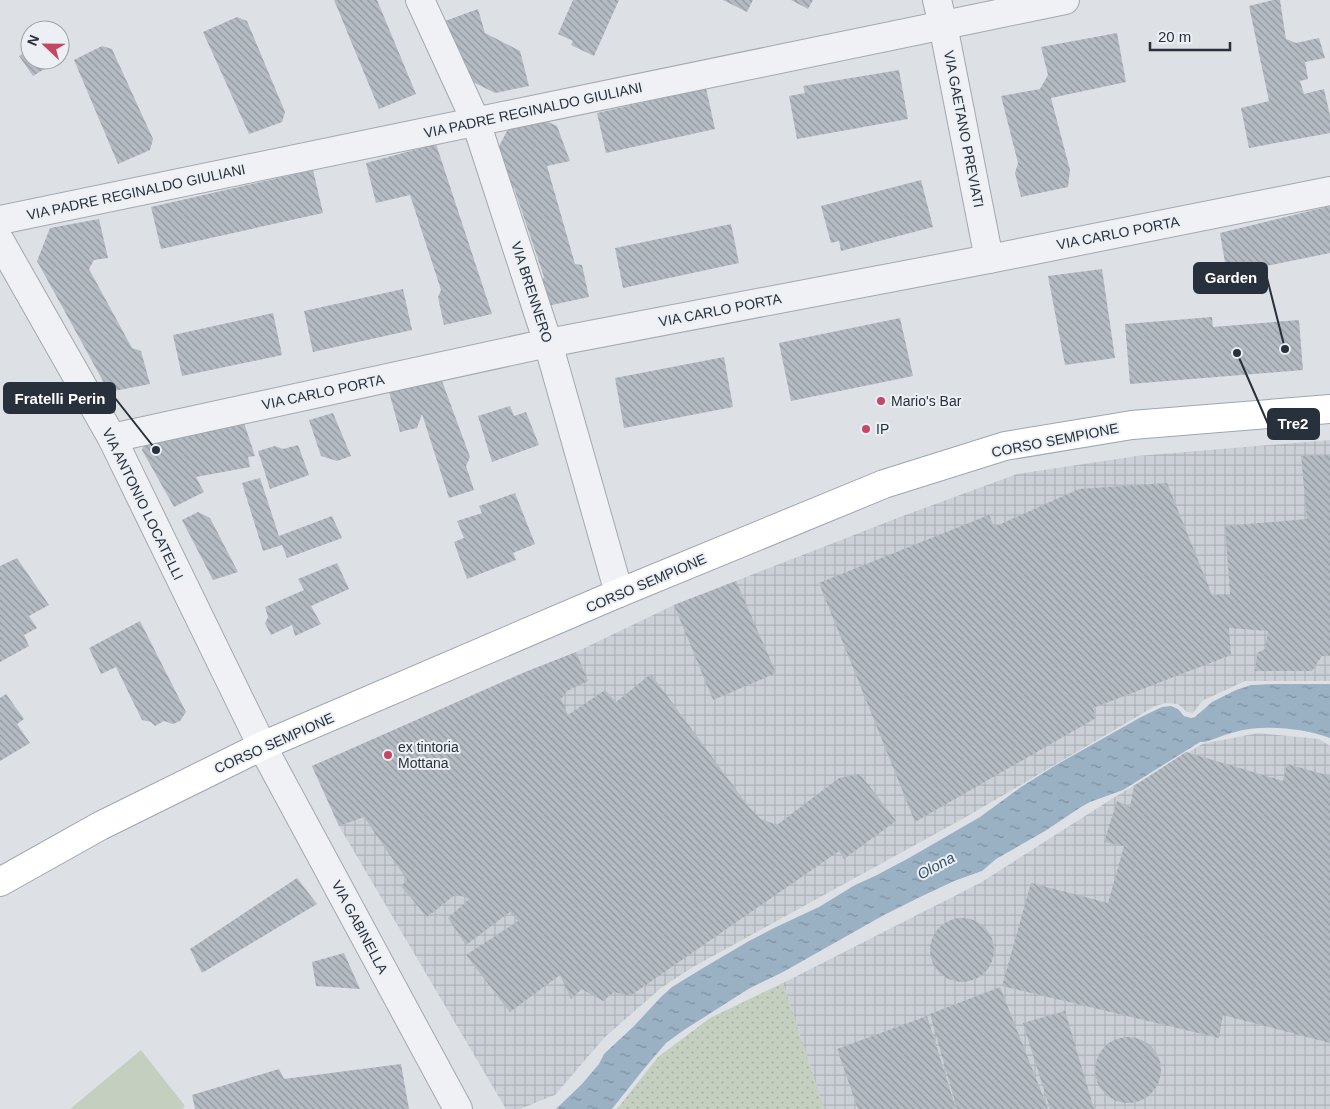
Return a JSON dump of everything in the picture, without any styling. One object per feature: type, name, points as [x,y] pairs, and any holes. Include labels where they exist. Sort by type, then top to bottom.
[{"type":"main road","name":"CORSO SEMPIONE","points":[[0,882],[100,826],[262,746],[619,593],[884,484],[1005,446],[1132,425],[1330,409]]},
{"type":"street","name":"VIA BRENNERO","points":[[420,0],[476,122],[548,343],[619,593]]},
{"type":"street","name":"VIA PADRE REGINALDO GIULIANI","points":[[0,220],[476,122],[940,13],[1065,0]]},
{"type":"street","name":"VIA GAETANO PREVIATI","points":[[940,13],[989,259]]},
{"type":"street","name":"VIA CARLO PORTA","points":[[112,438],[548,343],[989,259],[1330,190]]},
{"type":"street","name":"VIA ANTONIO LOCATELLI","points":[[0,241],[112,438],[262,746]]},
{"type":"street","name":"VIA GABINELLA","points":[[262,746],[458,1109]]},
{"type":"shaded area","points":[[1330,440],[1330,681],[1245,681],[1202,701],[1193,713],[1187,712],[1178,704],[1166,703],[1155,706],[966,817],[693,967],[661,988],[605,1037],[555,1095],[520,1109],[506,1109],[339,826],[312,766],[576,652],[674,605],[900,517],[1017,474],[1137,456]]},
{"type":"shaded area","points":[[1258,733],[1319,739],[1330,746],[1330,1109],[824,1109],[783,983],[980,883],[1202,744]]},
{"type":"green space","points":[[783,983],[824,1109],[617,1109],[658,1057],[710,1018]]},
{"type":"green space","points":[[141,1050],[185,1106],[182,1109],[70,1109]]},
{"type":"water","name":"Olona","points":[[1330,684],[1330,738],[1282,728],[1257,728],[1200,742],[1123,790],[1081,807],[1045,831],[996,859],[982,871],[954,881],[884,915],[783,972],[750,988],[666,1043],[612,1109],[556,1109],[582,1084],[599,1064],[604,1054],[661,997],[672,987],[703,968],[749,941],[819,907],[855,885],[909,858],[980,817],[1021,787],[1056,765],[1141,717],[1162,707],[1171,706],[1178,709],[1184,716],[1195,717],[1212,702],[1236,690],[1251,685]]},
{"type":"building","points":[[334,0],[377,0],[416,94],[379,109]]},
{"type":"building","points":[[573,0],[619,0],[594,56],[571,45],[573,41],[558,34]]},
{"type":"building","points":[[723,0],[753,0],[747,12]]},
{"type":"building","points":[[791,0],[813,0],[808,9]]},
{"type":"building","points":[[1280,0],[1286,39],[1296,43],[1319,38],[1325,58],[1305,62],[1308,79],[1300,81],[1304,94],[1324,89],[1330,116],[1330,133],[1249,148],[1241,108],[1269,101],[1249,6]]},
{"type":"building","points":[[478,9],[485,33],[520,51],[529,86],[495,93],[467,79],[445,21]]},
{"type":"building","points":[[237,17],[247,21],[285,112],[282,122],[249,134],[203,32]]},
{"type":"building","points":[[1117,33],[1126,82],[1051,98],[1070,170],[1068,187],[1021,197],[1015,173],[1018,163],[1001,96],[1040,89],[1048,75],[1041,47]]},
{"type":"building","points":[[102,46],[112,49],[153,139],[150,150],[118,164],[74,60]]},
{"type":"building","points":[[29,70],[43,70],[33,76]]},
{"type":"building","points":[[899,70],[908,119],[797,139],[789,96],[805,93],[803,86]]},
{"type":"building","points":[[706,88],[715,129],[606,153],[597,113]]},
{"type":"building","points":[[548,122],[557,126],[570,161],[547,166],[575,264],[582,265],[589,297],[547,306],[540,285],[544,277],[514,188],[507,186],[496,152],[508,129]]},
{"type":"building","points":[[436,144],[492,314],[444,325],[438,297],[441,290],[410,195],[376,203],[366,163]]},
{"type":"building","points":[[313,170],[323,213],[161,249],[151,207]]},
{"type":"building","points":[[921,180],[933,227],[841,251],[839,241],[831,243],[821,206]]},
{"type":"building","points":[[1330,206],[1330,253],[1227,274],[1220,233]]},
{"type":"building","points":[[99,219],[108,258],[94,260],[89,269],[132,348],[141,351],[150,384],[109,392],[37,261],[50,228]]},
{"type":"building","points":[[731,224],[739,263],[623,288],[615,248]]},
{"type":"building","points":[[1102,269],[1115,358],[1065,365],[1048,276]]},
{"type":"building","points":[[403,289],[412,330],[313,352],[304,311]]},
{"type":"building","points":[[273,313],[282,355],[182,376],[173,335]]},
{"type":"building","points":[[1212,317],[1213,327],[1299,320],[1303,370],[1130,384],[1125,324]]},
{"type":"building","points":[[900,318],[913,376],[791,401],[779,343]]},
{"type":"building","points":[[724,357],[733,407],[624,428],[615,378]]},
{"type":"building","points":[[442,381],[470,457],[466,466],[474,490],[449,498],[422,414],[417,428],[400,432],[389,392]]},
{"type":"building","points":[[510,406],[514,416],[526,412],[539,445],[492,462],[478,416]]},
{"type":"building","points":[[333,413],[351,456],[337,461],[321,456],[309,420]]},
{"type":"building","points":[[243,420],[255,456],[248,457],[250,467],[196,477],[204,492],[174,507],[142,450],[147,438]]},
{"type":"building","points":[[298,445],[309,475],[270,489],[258,451],[275,446],[283,449]]},
{"type":"building","points":[[1330,455],[1330,656],[1322,656],[1312,671],[1255,671],[1257,653],[1265,649],[1268,631],[1229,628],[1231,655],[1093,708],[1096,718],[915,822],[819,583],[989,515],[994,527],[1079,489],[1167,483],[1212,595],[1230,594],[1225,526],[1307,519],[1301,456]]},
{"type":"building","points":[[260,478],[279,536],[332,516],[342,538],[287,558],[282,545],[263,551],[242,483]]},
{"type":"building","points":[[515,493],[535,544],[513,553],[516,560],[467,579],[454,542],[464,538],[457,521],[482,513],[479,506]]},
{"type":"building","points":[[198,512],[210,518],[238,572],[213,580],[182,520]]},
{"type":"building","points":[[17,558],[49,605],[29,616],[37,628],[24,635],[29,646],[0,662],[0,566]]},
{"type":"building","points":[[337,563],[349,589],[311,606],[321,624],[295,636],[292,625],[271,635],[265,623],[268,617],[265,607],[304,590],[298,579]]},
{"type":"building","points":[[736,581],[776,673],[713,700],[674,605]]},
{"type":"building","points":[[140,621],[186,712],[180,721],[173,724],[164,721],[155,726],[151,722],[142,720],[116,667],[101,674],[89,648]]},
{"type":"building","points":[[576,652],[588,681],[567,691],[561,699],[568,715],[605,690],[616,702],[651,674],[748,806],[761,819],[777,825],[839,778],[860,774],[896,821],[844,859],[839,851],[630,996],[614,992],[603,1001],[582,989],[571,999],[560,975],[510,1012],[466,955],[518,921],[510,912],[466,945],[448,918],[469,899],[456,894],[427,917],[401,886],[407,880],[364,817],[339,826],[312,766],[525,672]]},
{"type":"building","points":[[6,694],[24,719],[17,724],[30,743],[0,761],[0,698]]},
{"type":"building","points":[[1186,752],[1283,781],[1287,764],[1330,776],[1330,1043],[1223,1015],[1219,1038],[1002,986],[1031,883],[1108,903],[1124,846],[1104,842],[1117,801],[1130,807],[1134,786]]},
{"type":"building","points":[[297,878],[317,904],[202,973],[190,949]]},
{"type":"building","points":[[962,918],[980,924],[988,932],[994,950],[988,968],[980,976],[962,982],[944,976],[936,968],[930,950],[936,932],[944,924]]},
{"type":"building","points":[[344,953],[360,989],[316,986],[312,962]]},
{"type":"building","points":[[1000,987],[1048,1109],[957,1109],[930,1014]]},
{"type":"building","points":[[1065,1011],[1094,1109],[1050,1109],[1023,1023]]},
{"type":"building","points":[[927,1016],[956,1109],[858,1109],[837,1049]]},
{"type":"building","points":[[1121,1037],[1135,1037],[1147,1042],[1156,1051],[1161,1063],[1159,1083],[1152,1094],[1135,1103],[1121,1103],[1109,1098],[1100,1089],[1095,1077],[1095,1063],[1100,1051],[1109,1042]]},
{"type":"building","points":[[401,1064],[409,1109],[195,1109],[192,1095],[279,1069],[284,1079]]},
{"type":"place","name":"Garden","points":[[1285,349]]},
{"type":"place","name":"Tre2","points":[[1237,353]]},
{"type":"place","name":"Mario's Bar","points":[[881,401]]},
{"type":"place","name":"IP","points":[[866,429]]},
{"type":"place","name":"Fratelli Perin","points":[[156,450]]},
{"type":"place","name":"ex tintoria Mottana","points":[[388,755]]}]
